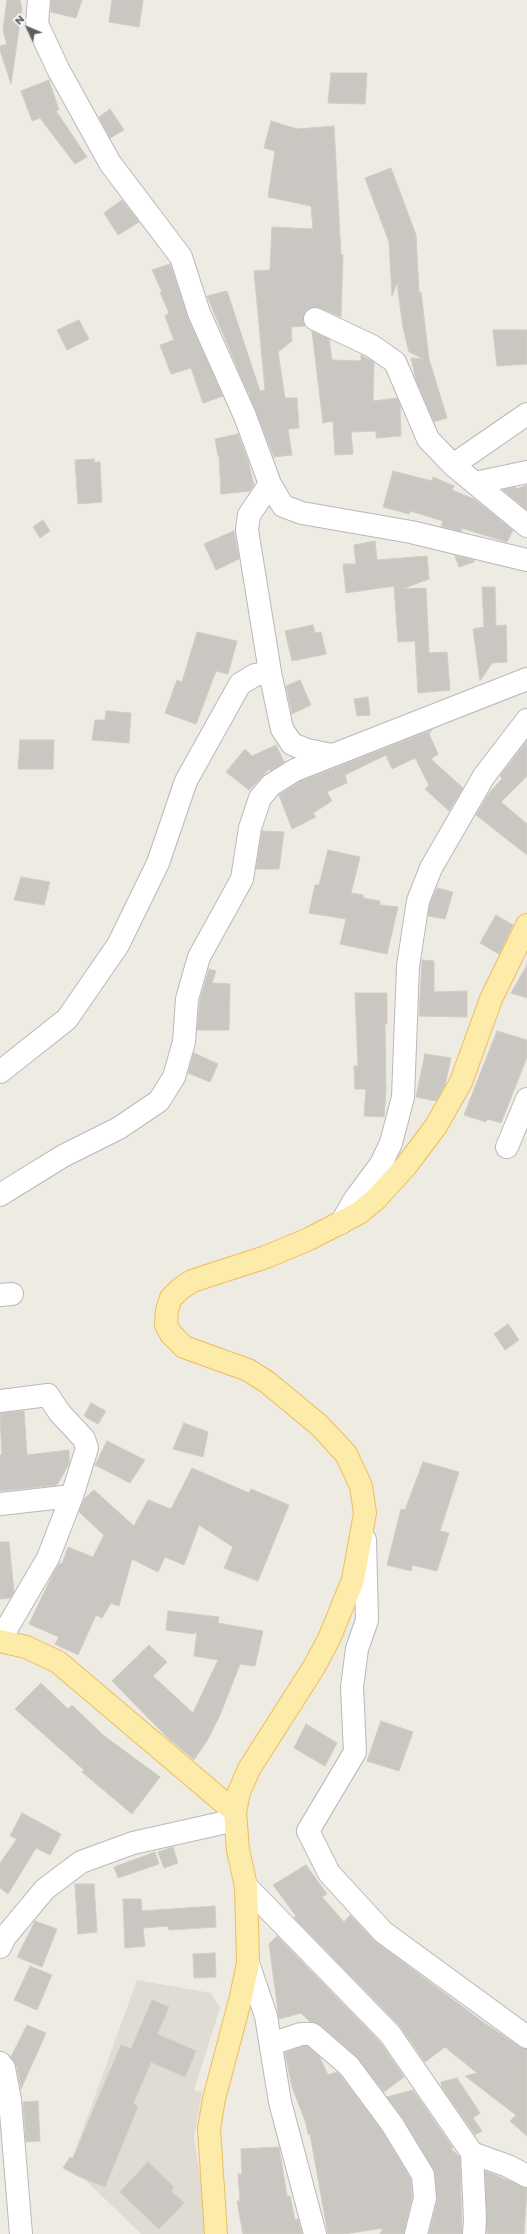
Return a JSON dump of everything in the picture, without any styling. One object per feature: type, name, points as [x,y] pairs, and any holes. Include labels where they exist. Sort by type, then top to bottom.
[{"type":"main road","points":[[216,2234],[209,2129],[214,2099],[241,1997],[248,1963],[246,1886],[238,1850],[234,1812],[239,1792],[249,1769],[314,1667],[329,1639],[353,1580],[365,1513],[361,1486],[346,1454],[320,1425],[267,1382],[248,1370],[184,1347],[171,1334],[166,1325],[167,1310],[171,1298],[180,1289],[192,1281],[266,1257],[342,1223],[359,1213],[376,1199],[406,1166],[436,1126],[461,1082],[491,999],[527,925]]},
{"type":"main road","points":[[0,1641],[26,1647],[58,1662],[234,1812]]},
{"type":"street","points":[[39,0],[37,24],[58,68],[110,162],[181,257],[199,313],[245,416],[270,484],[283,506],[302,513],[411,532],[527,560]]},
{"type":"street","points":[[315,319],[372,346],[395,362],[428,438],[453,465],[527,526]]},
{"type":"street","points":[[453,465],[527,414]]},
{"type":"street","points":[[475,483],[527,472]]},
{"type":"street","points":[[270,484],[248,515],[247,530],[270,672],[282,729],[292,744],[307,750],[332,755]]},
{"type":"street","points":[[0,1072],[67,1019],[118,945],[158,862],[186,782],[240,684],[255,675],[270,672]]},
{"type":"street","points":[[0,1195],[63,1156],[119,1128],[159,1101],[174,1077],[184,1042],[187,999],[198,957],[224,914],[242,878],[250,828],[260,798],[271,785],[295,770],[527,679]]},
{"type":"street","points":[[342,1223],[354,1199],[381,1164],[390,1143],[403,1097],[408,966],[418,901],[431,868],[484,776],[527,720]]},
{"type":"street","points":[[507,1147],[527,1099]]},
{"type":"street","points":[[0,1401],[48,1395],[58,1412],[84,1439],[87,1448],[72,1496],[48,1558],[0,1641]]},
{"type":"street","points":[[0,1504],[72,1496]]},
{"type":"street","points":[[365,1513],[367,1620],[357,1649],[352,1687],[356,1752],[308,1831],[329,1873],[383,1932],[527,2037]]},
{"type":"street","points":[[0,1947],[5,1937],[45,1888],[81,1862],[133,1843],[222,1823],[234,1812]]},
{"type":"street","points":[[246,1886],[390,2034],[472,2153],[475,2219],[474,2234]]},
{"type":"street","points":[[248,1963],[266,2016],[280,2102],[315,2234]]},
{"type":"street","points":[[270,2044],[301,2034],[312,2034],[349,2066],[392,2124],[423,2176],[425,2198],[416,2234]]},
{"type":"street","points":[[0,2064],[4,2068],[10,2100],[21,2234]]},
{"type":"street","points":[[472,2153],[508,2166],[527,2176]]},
{"type":"shaded area","points":[[137,1980],[211,1993],[220,2008],[194,2090],[202,2092],[194,2138],[207,2219],[204,2234],[141,2234],[70,2165]]},
{"type":"building","points":[[7,0],[20,0],[22,8],[11,84],[0,50],[0,46],[7,44],[3,30]]},
{"type":"building","points":[[51,0],[82,0],[76,18],[51,12]]},
{"type":"building","points":[[112,0],[143,0],[139,27],[109,22]]},
{"type":"building","points":[[331,73],[367,73],[365,104],[328,103]]},
{"type":"building","points":[[49,80],[59,110],[56,111],[87,157],[75,164],[40,118],[32,121],[21,91]]},
{"type":"building","points":[[110,109],[124,130],[110,138],[99,117]]},
{"type":"building","points":[[271,121],[297,129],[334,126],[341,255],[343,255],[341,317],[320,308],[308,309],[304,314],[305,326],[291,327],[292,341],[278,352],[285,398],[297,398],[299,428],[288,429],[292,455],[274,457],[249,395],[251,393],[248,393],[207,296],[227,291],[260,391],[265,390],[254,271],[270,270],[272,227],[313,229],[311,206],[268,197],[275,151],[264,148]]},
{"type":"building","points":[[391,168],[416,235],[419,293],[421,292],[429,359],[447,418],[434,422],[416,380],[411,358],[424,359],[409,352],[403,328],[397,283],[392,296],[389,242],[365,178]]},
{"type":"building","points":[[122,200],[139,222],[118,235],[104,213]]},
{"type":"building","points":[[170,264],[188,318],[223,396],[203,403],[191,368],[171,374],[160,345],[174,340],[165,316],[169,313],[160,292],[162,292],[152,270]]},
{"type":"building","points":[[79,320],[89,339],[67,350],[57,330]]},
{"type":"building","points":[[493,330],[527,330],[527,364],[497,366]]},
{"type":"building","points":[[312,331],[329,339],[332,360],[361,361],[361,355],[374,362],[373,401],[397,398],[400,405],[401,436],[376,438],[376,431],[351,432],[353,454],[335,455],[333,421],[323,423]]},
{"type":"building","points":[[238,434],[248,461],[254,485],[250,491],[221,494],[219,456],[215,439]]},
{"type":"building","points":[[94,459],[94,462],[100,462],[102,502],[78,504],[75,460]]},
{"type":"building","points":[[393,471],[432,481],[433,477],[454,486],[452,490],[474,499],[513,530],[507,542],[461,528],[462,532],[443,527],[441,526],[443,521],[410,511],[409,514],[383,507]]},
{"type":"building","points":[[527,485],[527,510],[503,490],[515,487],[517,489]]},
{"type":"building","points":[[43,520],[50,531],[40,538],[33,527]]},
{"type":"building","points":[[234,531],[239,559],[216,570],[204,544]]},
{"type":"building","points":[[375,541],[377,560],[427,556],[429,579],[402,589],[426,588],[429,653],[447,652],[450,690],[418,693],[415,641],[398,642],[394,586],[346,593],[343,564],[356,564],[354,545]]},
{"type":"building","points":[[455,556],[474,560],[474,562],[459,567]]},
{"type":"building","points":[[482,587],[495,587],[496,626],[506,625],[507,662],[492,663],[480,681],[473,629],[484,627]]},
{"type":"building","points":[[313,625],[315,633],[321,632],[326,654],[292,661],[285,631]]},
{"type":"building","points":[[197,632],[237,641],[228,674],[216,671],[196,724],[165,713],[177,680],[182,682]]},
{"type":"building","points":[[300,680],[311,705],[292,714],[286,686]]},
{"type":"building","points":[[368,697],[370,715],[357,716],[354,699]]},
{"type":"building","points":[[106,711],[131,713],[129,743],[92,740],[95,720],[105,720]]},
{"type":"building","points":[[432,730],[429,734],[438,754],[431,759],[463,788],[449,811],[425,789],[429,785],[415,758],[392,769],[386,755],[345,775],[347,783],[327,792],[332,801],[313,813],[316,817],[292,829],[279,795],[301,781]]},
{"type":"building","points":[[20,740],[54,740],[53,769],[18,769]]},
{"type":"building","points":[[527,741],[527,776],[501,802],[527,824],[527,855],[476,815],[489,793],[502,779],[500,776]]},
{"type":"building","points":[[276,745],[284,762],[270,771],[269,769],[249,790],[226,772],[245,749],[252,756]]},
{"type":"building","points":[[262,831],[284,832],[279,869],[256,869]]},
{"type":"building","points":[[328,850],[360,857],[351,893],[363,895],[363,898],[380,901],[380,905],[398,907],[387,954],[340,944],[346,919],[309,913],[315,885],[319,885]]},
{"type":"building","points":[[21,877],[50,882],[44,905],[14,900]]},
{"type":"building","points":[[437,888],[453,892],[445,919],[428,916],[430,904]]},
{"type":"building","points":[[496,915],[513,925],[499,954],[480,943]]},
{"type":"building","points":[[422,960],[434,961],[434,992],[467,991],[467,1017],[419,1016]]},
{"type":"building","points":[[527,965],[527,998],[511,993]]},
{"type":"building","points":[[209,969],[216,971],[212,983],[230,984],[229,1030],[197,1030],[200,1000]]},
{"type":"building","points":[[355,993],[387,993],[387,1024],[385,1024],[386,1090],[384,1117],[364,1116],[366,1089],[355,1089],[354,1066],[358,1066]]},
{"type":"building","points":[[497,1031],[527,1040],[527,1057],[501,1123],[487,1119],[486,1122],[464,1115]]},
{"type":"building","points":[[194,1053],[218,1064],[210,1082],[188,1073]]},
{"type":"building","points":[[425,1054],[451,1058],[445,1085],[436,1101],[416,1097]]},
{"type":"building","points":[[508,1324],[519,1340],[505,1350],[494,1334]]},
{"type":"building","points":[[91,1403],[106,1411],[98,1424],[84,1416]]},
{"type":"building","points":[[24,1411],[27,1455],[69,1450],[69,1464],[57,1485],[0,1491],[0,1455],[2,1455],[0,1413]]},
{"type":"building","points":[[184,1423],[208,1432],[203,1457],[173,1449]]},
{"type":"building","points":[[107,1441],[145,1460],[130,1483],[95,1465]]},
{"type":"building","points":[[423,1462],[459,1472],[440,1531],[449,1533],[437,1571],[412,1565],[411,1571],[387,1565],[401,1509],[405,1510]]},
{"type":"building","points":[[192,1468],[249,1493],[251,1489],[289,1505],[258,1581],[224,1568],[233,1547],[199,1525],[184,1565],[165,1557],[158,1572],[132,1559],[119,1606],[111,1603],[102,1618],[96,1615],[78,1655],[55,1644],[59,1637],[29,1624],[54,1572],[60,1563],[62,1564],[68,1547],[93,1557],[104,1535],[79,1512],[84,1499],[94,1490],[134,1526],[148,1500],[171,1509]]},
{"type":"building","points":[[0,1542],[9,1542],[14,1592],[10,1598],[0,1599]]},
{"type":"building","points":[[168,1611],[219,1617],[218,1623],[263,1631],[255,1666],[240,1664],[220,1715],[208,1739],[194,1760],[168,1738],[112,1681],[149,1645],[167,1662],[153,1676],[193,1713],[218,1660],[194,1656],[197,1631],[194,1634],[166,1630]]},
{"type":"building","points":[[41,1683],[68,1709],[72,1705],[103,1735],[160,1777],[132,1814],[82,1772],[84,1770],[15,1709]]},
{"type":"building","points":[[381,1721],[413,1732],[399,1771],[367,1761]]},
{"type":"building","points":[[306,1724],[337,1743],[325,1766],[294,1748]]},
{"type":"building","points":[[22,1813],[61,1834],[50,1855],[36,1848],[8,1894],[0,1888],[0,1863],[17,1839],[10,1836]]},
{"type":"building","points":[[173,1847],[178,1863],[164,1868],[158,1852]]},
{"type":"building","points":[[155,1852],[159,1864],[118,1878],[114,1867]]},
{"type":"building","points":[[306,1865],[327,1894],[322,1897],[344,1922],[350,1915],[376,1942],[483,2022],[520,2047],[527,2049],[527,2136],[510,2121],[516,2115],[465,2076],[477,2073],[445,2047],[425,2062],[399,2025],[294,1918],[296,1916],[273,1885]]},
{"type":"building","points":[[75,1884],[94,1884],[97,1932],[78,1934]]},
{"type":"building","points":[[123,1899],[141,1899],[142,1911],[215,1906],[216,1927],[169,1930],[168,1926],[143,1928],[145,1946],[125,1948]]},
{"type":"building","points":[[35,1921],[57,1929],[42,1967],[17,1957]]},
{"type":"building","points":[[277,1936],[380,2042],[404,2077],[384,2092],[357,2057],[320,2025],[310,2022],[301,2013],[279,2019],[269,1944]]},
{"type":"building","points":[[215,1953],[216,1977],[194,1978],[193,1954]]},
{"type":"building","points":[[30,1966],[52,1975],[37,2010],[14,2000]]},
{"type":"building","points":[[152,2000],[169,2007],[157,2034],[196,2051],[185,2077],[151,2062],[133,2104],[138,2106],[105,2187],[63,2168],[70,2157],[73,2158],[121,2045],[131,2049]]},
{"type":"building","points":[[27,2025],[46,2033],[21,2089],[17,2067],[11,2057]]},
{"type":"building","points":[[303,2046],[307,2046],[319,2056],[328,2075],[337,2072],[340,2075],[382,2131],[411,2179],[412,2197],[404,2234],[380,2234],[383,2228],[344,2234],[328,2234],[310,2134],[308,2134],[306,2123],[292,2087],[285,2053]]},
{"type":"building","points":[[457,2078],[480,2113],[473,2118],[482,2131],[475,2135],[442,2088],[441,2082]]},
{"type":"building","points":[[413,2090],[453,2148],[451,2149],[460,2157],[462,2234],[429,2234],[437,2201],[435,2174],[403,2118],[387,2097]]},
{"type":"building","points":[[38,2101],[40,2141],[26,2142],[23,2102]]},
{"type":"building","points":[[279,2147],[287,2196],[290,2196],[295,2220],[298,2219],[302,2234],[243,2234],[237,2201],[240,2201],[238,2174],[242,2174],[241,2149]]},
{"type":"building","points":[[148,2162],[174,2187],[171,2191],[184,2203],[159,2229],[120,2192]]},
{"type":"building","points":[[485,2171],[527,2188],[524,2234],[487,2234]]}]
